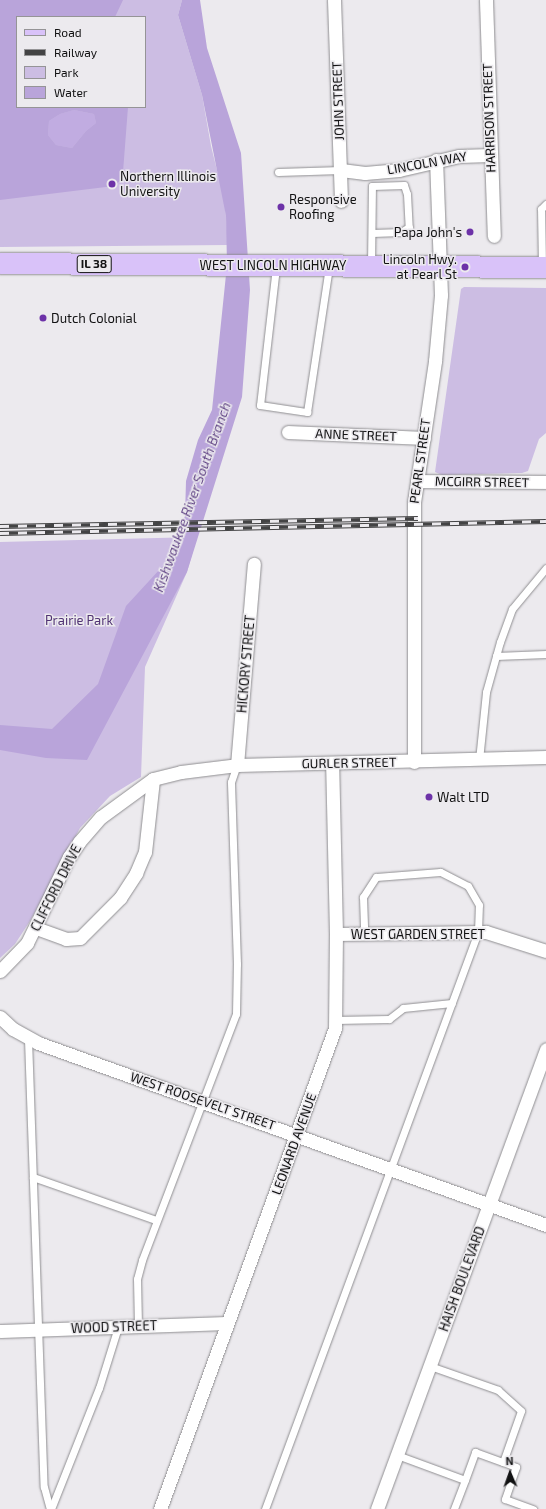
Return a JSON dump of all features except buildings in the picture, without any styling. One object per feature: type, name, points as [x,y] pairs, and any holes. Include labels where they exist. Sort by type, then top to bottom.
[{"type":"main road","name":"WEST LINCOLN HIGHWAY","points":[[0,263],[544,267]]},
{"type":"street","name":"JOHN STREET","points":[[334,0],[341,201]]},
{"type":"street","name":"HARRISON STREET","points":[[486,0],[490,155],[494,236]]},
{"type":"street","name":"LINCOLN WAY","points":[[341,170],[365,173],[400,170],[436,160],[490,155]]},
{"type":"street","name":"PEARL STREET","points":[[414,762],[413,534],[417,481],[435,361],[441,266],[436,160]]},
{"type":"street","name":"ANNE STREET","points":[[288,432],[424,438]]},
{"type":"street","name":"MCGIRR STREET","points":[[417,481],[546,482]]},
{"type":"street","name":"HICKORY STREET","points":[[237,765],[254,564]]},
{"type":"street","name":"GURLER STREET","points":[[153,779],[182,772],[237,765],[546,758]]},
{"type":"street","name":"LEONARD AVENUE","points":[[160,1509],[227,1323],[298,1135],[335,1028],[336,934],[332,763]]},
{"type":"street","points":[[36,928],[66,938],[80,938],[120,898],[136,873],[145,852],[153,779]]},
{"type":"street","name":"CLIFFORD DRIVE","points":[[0,971],[18,954],[36,928],[69,857],[79,842],[101,817],[153,779]]},
{"type":"street","name":"WEST GARDEN STREET","points":[[336,934],[478,932],[495,934],[546,951]]},
{"type":"street","name":"WEST ROOSEVELT STREET","points":[[0,1017],[28,1038],[546,1225]]},
{"type":"street","name":"HAISH BOULEVARD","points":[[377,1509],[546,1049]]},
{"type":"street","name":"WOOD STREET","points":[[0,1330],[227,1323]]},
{"type":"lane","points":[[278,172],[341,170]]},
{"type":"lane","points":[[371,266],[372,186],[404,186],[407,194],[409,227],[400,232],[372,233]]},
{"type":"lane","points":[[544,267],[541,210],[546,204]]},
{"type":"lane","points":[[281,265],[260,405],[307,412],[330,266]]},
{"type":"lane","points":[[479,760],[486,692],[496,656],[512,609],[546,568]]},
{"type":"lane","points":[[496,656],[546,654]]},
{"type":"lane","points":[[138,1326],[137,1279],[156,1220],[204,1101],[237,1007],[231,782],[237,765]]},
{"type":"lane","points":[[265,1509],[478,932],[479,905],[468,886],[440,872],[376,878],[363,897],[364,934]]},
{"type":"lane","points":[[335,1020],[389,1018],[403,1008],[452,1003]]},
{"type":"lane","points":[[28,1038],[44,1486],[50,1509]]},
{"type":"lane","points":[[33,1177],[156,1220]]},
{"type":"lane","points":[[50,1509],[99,1388],[118,1327]]},
{"type":"lane","points":[[430,1366],[498,1390],[521,1411],[503,1462]]},
{"type":"lane","points":[[454,1509],[475,1452],[516,1466],[505,1499],[533,1509]]},
{"type":"lane","points":[[397,1455],[465,1480]]},
{"type":"green space","name":"Northern Illinois University","points":[[0,0],[182,0],[178,15],[202,95],[211,146],[225,202],[228,245],[0,247]]},
{"type":"green space","points":[[464,287],[546,288],[546,433],[539,439],[528,471],[522,473],[442,475],[435,472],[461,289]]},
{"type":"green space","name":"Prairie Park","points":[[197,537],[187,572],[145,667],[141,777],[110,796],[80,828],[30,921],[15,944],[0,958],[0,542]]},
{"type":"shaded area","points":[[74,110],[94,114],[96,123],[86,131],[72,148],[56,145],[48,135],[49,121],[60,114]]},
{"type":"water","points":[[0,0],[123,0],[115,16],[16,16],[16,108],[128,108],[123,172],[120,181],[114,186],[0,200]],"holes":[[[74,110],[94,114],[96,123],[86,131],[72,148],[56,145],[48,135],[49,121],[60,114]]]},
{"type":"water","name":"Kishwaukee River South Branch","points":[[182,0],[200,0],[207,48],[241,153],[250,290],[242,397],[187,572],[87,760],[46,758],[0,750],[0,725],[52,729],[98,684],[126,606],[172,556],[185,516],[186,481],[198,440],[212,410],[227,265],[226,216],[202,95],[178,15]]},
{"type":"railway","points":[[0,526],[418,518]]},
{"type":"railway","points":[[0,533],[546,521]]},
{"type":"place","name":"Northern Illinois University","points":[[112,184]]},
{"type":"place","name":"Responsive Roofing","points":[[281,207]]},
{"type":"place","name":"Papa John's","points":[[470,232]]},
{"type":"place","name":"Lincoln Hwy. at Pearl St","points":[[465,267]]},
{"type":"place","name":"Dutch Colonial","points":[[43,318]]},
{"type":"place","name":"Walt LTD","points":[[429,797]]}]
